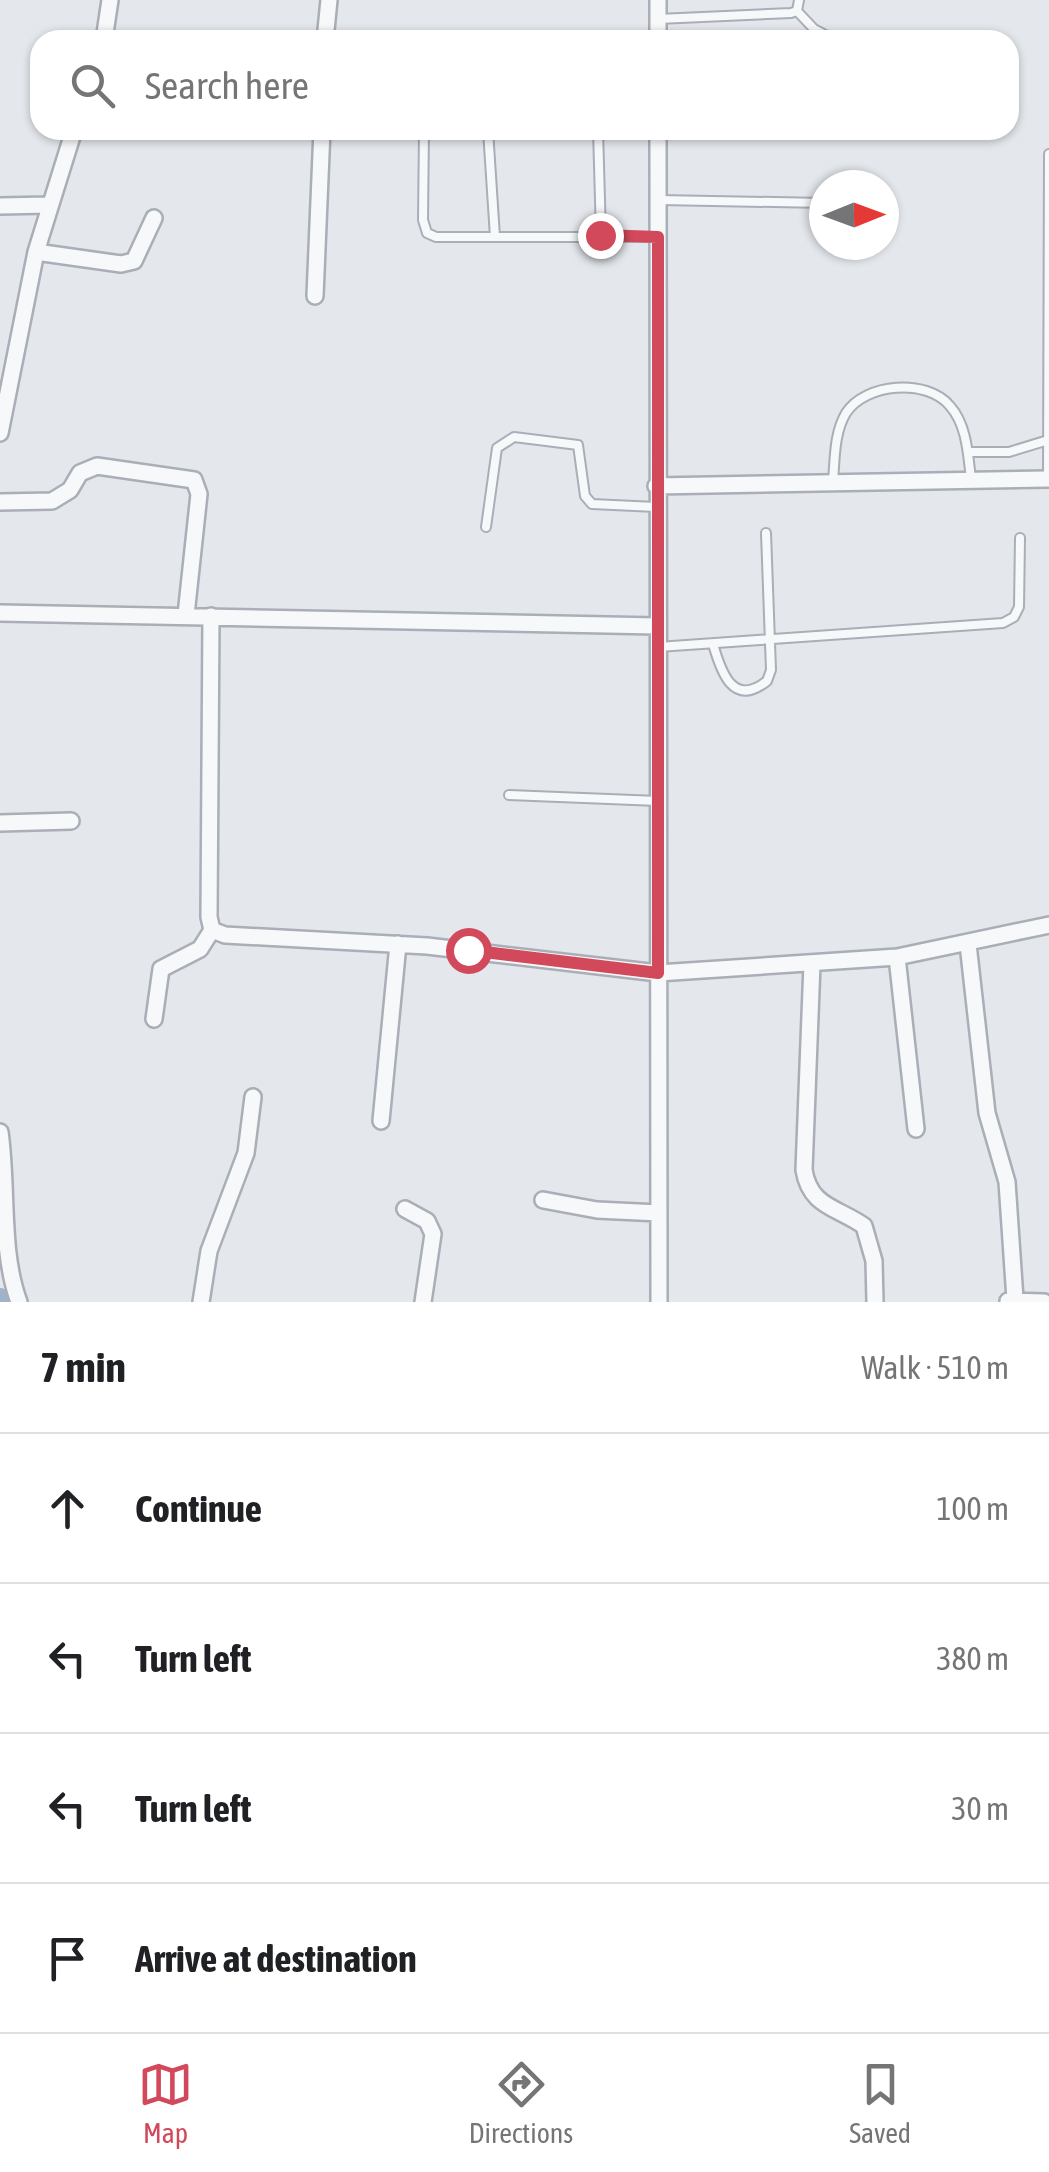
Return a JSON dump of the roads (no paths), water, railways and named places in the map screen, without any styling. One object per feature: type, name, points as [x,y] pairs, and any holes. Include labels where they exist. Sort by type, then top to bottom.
[{"type":"street","points":[[106,30],[110,0]]},
{"type":"street","points":[[326,30],[329,0]]},
{"type":"street","points":[[658,0],[658,30]]},
{"type":"street","points":[[0,433],[7,366],[36,252],[71,140]]},
{"type":"street","points":[[315,296],[322,140]]},
{"type":"street","points":[[658,140],[660,1302]]},
{"type":"street","points":[[0,206],[49,206]]},
{"type":"street","points":[[36,252],[121,264],[134,261],[154,218]]},
{"type":"street","points":[[0,502],[52,501],[70,490],[80,473],[98,466],[194,480],[199,494],[186,616]]},
{"type":"street","points":[[656,486],[1049,478]]},
{"type":"street","points":[[0,613],[657,626]]},
{"type":"street","points":[[154,1019],[161,969],[200,949],[212,930],[208,705],[212,616]]},
{"type":"street","points":[[0,823],[71,821]]},
{"type":"street","points":[[212,930],[225,936],[398,944],[658,973],[897,956],[1049,925]]},
{"type":"street","points":[[381,1121],[398,944]]},
{"type":"street","points":[[968,944],[987,1113],[1007,1182],[1010,1301],[1044,1302]]},
{"type":"street","points":[[897,956],[916,1129]]},
{"type":"street","points":[[812,964],[804,1170],[807,1190],[816,1201],[864,1226],[871,1241],[875,1302]]},
{"type":"street","points":[[201,1302],[208,1251],[246,1153],[253,1097]]},
{"type":"street","points":[[0,1132],[6,1175],[8,1276],[19,1302]]},
{"type":"street","points":[[543,1200],[613,1212],[659,1213]]},
{"type":"street","points":[[405,1210],[427,1221],[433,1234],[424,1302]]},
{"type":"lane","points":[[797,11],[799,0]]},
{"type":"lane","points":[[658,20],[797,11]]},
{"type":"lane","points":[[797,11],[816,30]]},
{"type":"lane","points":[[424,140],[426,233],[658,237]]},
{"type":"lane","points":[[489,140],[495,237]]},
{"type":"lane","points":[[598,140],[600,235]]},
{"type":"lane","points":[[1049,154],[1049,478]]},
{"type":"lane","points":[[658,200],[809,203]]},
{"type":"lane","points":[[833,481],[838,429],[847,412],[878,390],[908,388],[939,396],[960,420],[971,480]]},
{"type":"lane","points":[[486,527],[498,448],[514,437],[578,445],[585,496],[592,504],[656,507]]},
{"type":"lane","points":[[968,452],[1009,452],[1048,440]]},
{"type":"lane","points":[[713,644],[722,677],[730,687],[744,691],[767,681],[766,532]]},
{"type":"lane","points":[[658,647],[1002,622],[1014,617],[1019,607],[1020,538]]},
{"type":"lane","points":[[509,795],[658,801]]}]
